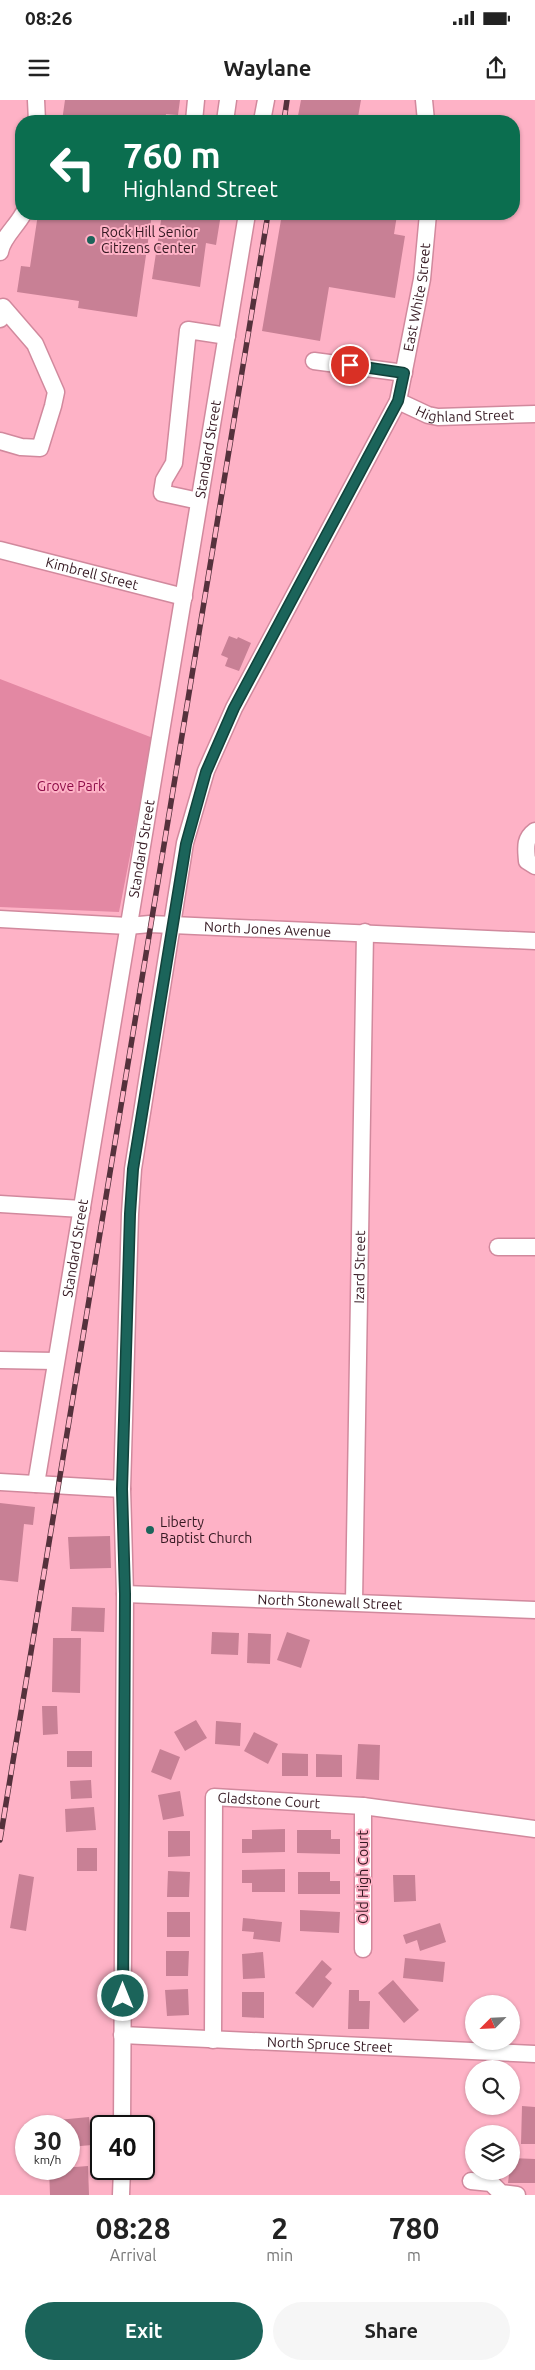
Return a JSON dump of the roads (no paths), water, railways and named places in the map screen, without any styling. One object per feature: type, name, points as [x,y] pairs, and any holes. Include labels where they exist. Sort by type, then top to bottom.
[{"type":"street","points":[[36,100],[37,115]]},
{"type":"street","points":[[195,115],[196,100]]},
{"type":"street","points":[[226,115],[228,100]]},
{"type":"street","points":[[263,115],[266,100]]},
{"type":"street","points":[[424,100],[425,115]]},
{"type":"street","points":[[0,252],[2,243],[20,220]]},
{"type":"street","name":"Standard Street","points":[[36,1484],[246,220]]},
{"type":"street","name":"East White Street","points":[[122,2115],[125,1594],[122,1489],[130,1214],[133,1169],[172,924],[186,844],[206,772],[234,708],[398,401],[422,279],[427,220]]},
{"type":"street","points":[[0,441],[21,447],[40,448],[56,392],[35,344],[1,310]]},
{"type":"street","points":[[199,501],[162,492],[164,480],[174,463],[188,330],[227,336]]},
{"type":"street","points":[[314,361],[404,373]]},
{"type":"street","name":"Highland Street","points":[[398,401],[428,415],[438,417],[535,414]]},
{"type":"street","name":"Kimbrell Street","points":[[0,550],[184,597]]},
{"type":"street","points":[[535,830],[529,836],[526,844],[527,861],[535,866]]},
{"type":"street","name":"North Jones Avenue","points":[[0,919],[128,926],[172,924],[535,941]]},
{"type":"street","name":"Izard Street","points":[[354,1602],[365,932]]},
{"type":"street","points":[[0,1204],[82,1209]]},
{"type":"street","points":[[498,1247],[535,1247]]},
{"type":"street","points":[[0,1360],[55,1361]]},
{"type":"street","points":[[0,1482],[122,1489]]},
{"type":"street","name":"North Stonewall Street","points":[[125,1594],[535,1610]]},
{"type":"street","name":"Gladstone Court","points":[[213,2040],[214,1797],[363,1806],[535,1829]]},
{"type":"street","name":"Old High Court","points":[[363,1806],[364,1949]]},
{"type":"street","name":"North Spruce Street","points":[[122,2035],[535,2054]]},
{"type":"street","points":[[122,2180],[122,2195]]},
{"type":"street","points":[[471,2181],[491,2183],[501,2193],[517,2195]]},
{"type":"railway","points":[[285,115],[287,100]]},
{"type":"railway","points":[[0,1840],[267,220]]},
{"type":"place","name":"Rock Hill Senior Citizens Center","points":[[91,240]]},
{"type":"place","name":"Liberty Baptist Church","points":[[150,1530]]},
{"type":"park label","name":"Grove Park","points":[[71,786]]}]
